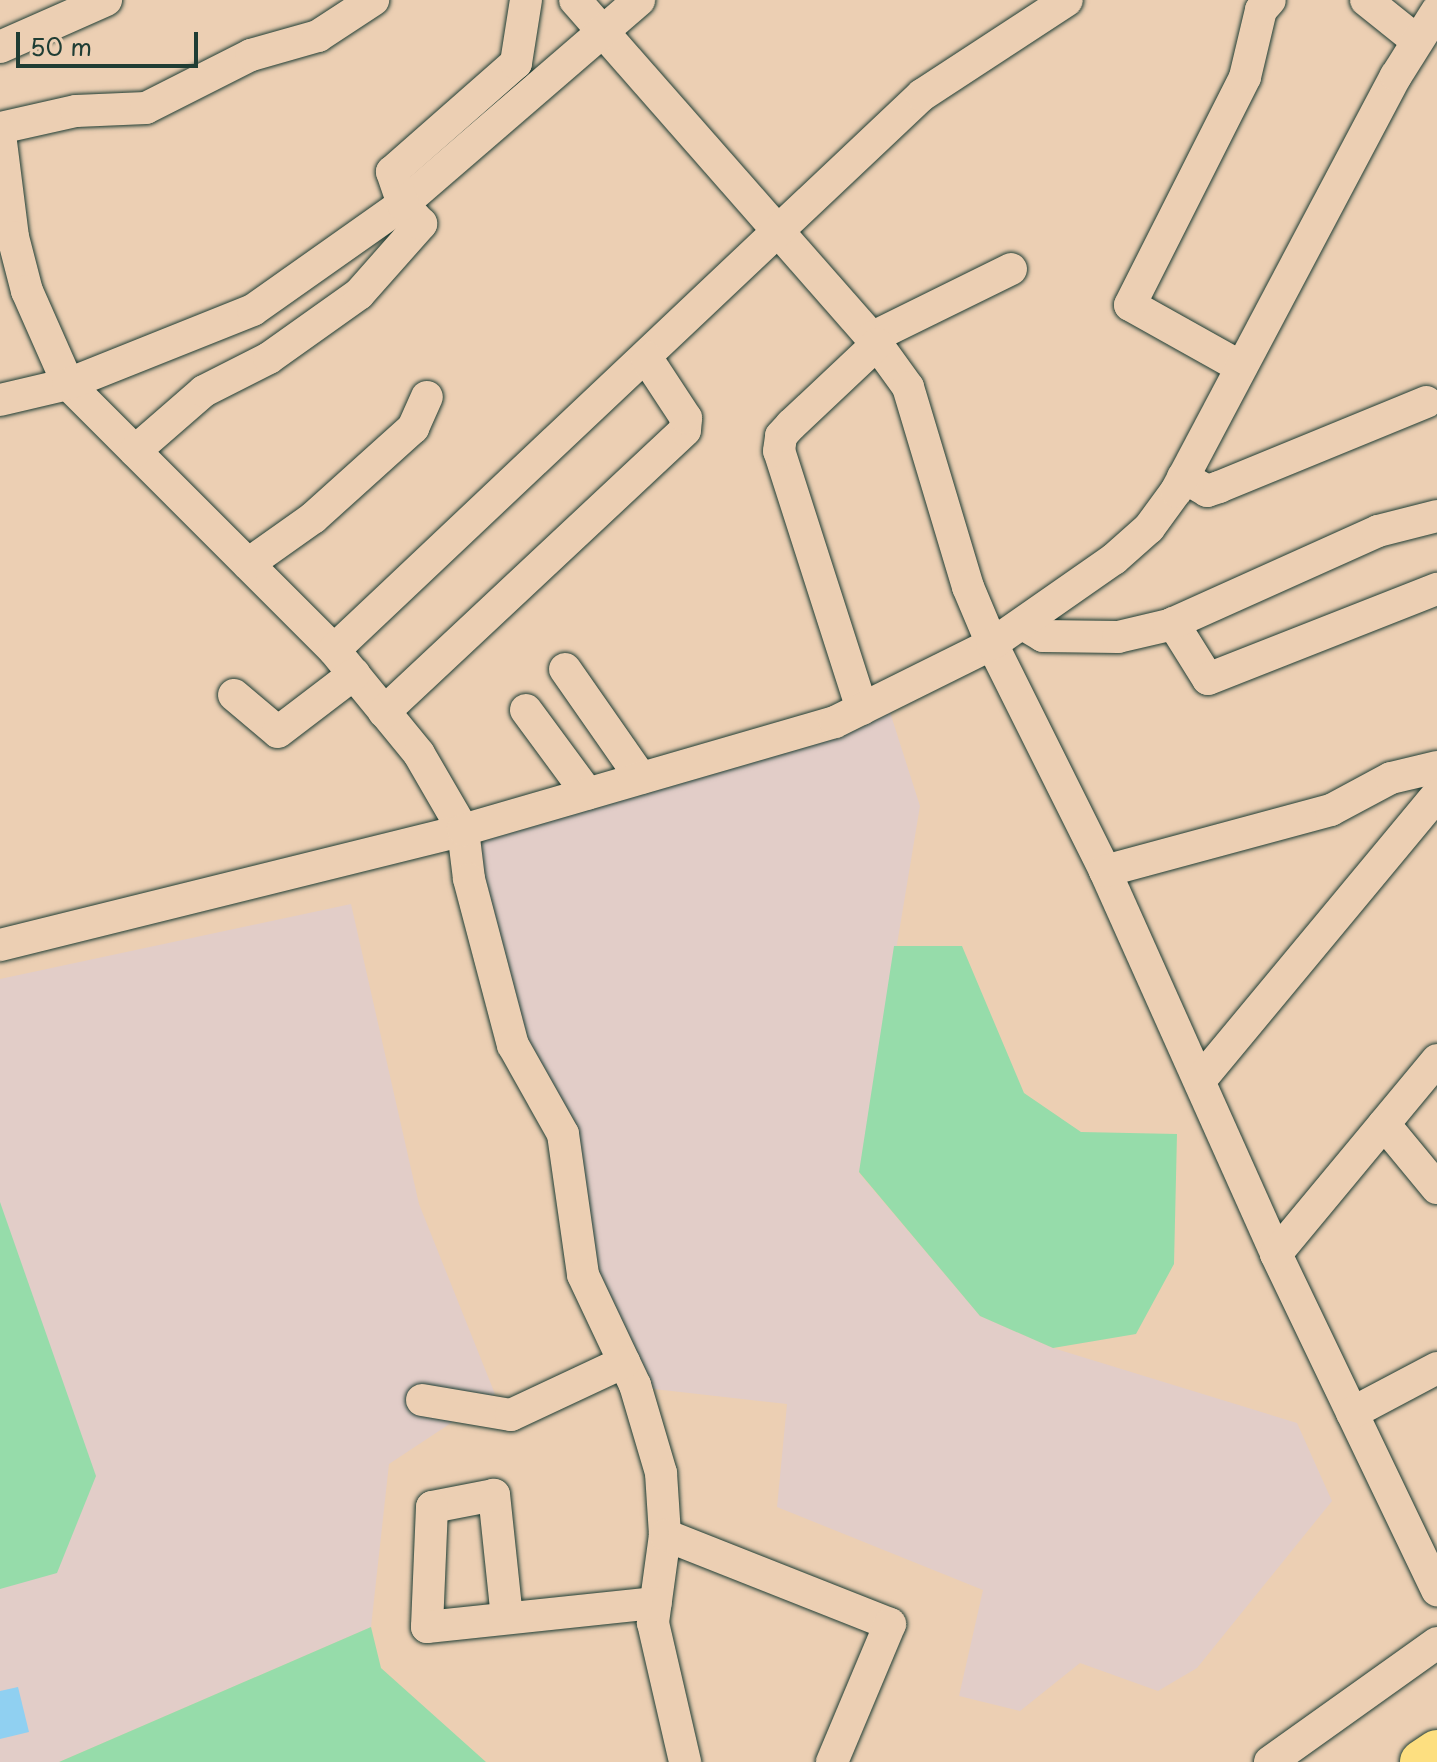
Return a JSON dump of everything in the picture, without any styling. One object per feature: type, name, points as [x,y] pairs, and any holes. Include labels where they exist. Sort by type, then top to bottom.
[{"type":"highway","points":[[1422,1762],[1437,1752]]},
{"type":"street","points":[[0,47],[106,0]]},
{"type":"street","points":[[0,128],[76,111],[146,108],[251,55],[318,36],[373,0]]},
{"type":"street","points":[[135,451],[204,391],[269,358],[359,294],[421,224],[403,204],[392,172],[516,63],[526,0]]},
{"type":"street","points":[[575,0],[777,235],[874,341],[908,387],[968,587],[992,644],[1105,871],[1202,1078],[1276,1254],[1437,1590]]},
{"type":"street","points":[[0,400],[68,384],[253,310],[403,204],[639,0]]},
{"type":"street","points":[[234,695],[278,732],[646,357],[922,95],[1023,12],[1067,0]]},
{"type":"street","points":[[1241,367],[1130,305],[1245,77],[1261,10],[1270,0]]},
{"type":"street","points":[[1366,0],[1416,40]]},
{"type":"street","points":[[0,945],[463,830],[862,709],[992,644],[1023,624],[1149,528],[1183,477],[1416,40],[1437,11]]},
{"type":"street","points":[[0,134],[13,237],[27,291],[68,384],[344,662],[426,764],[463,830],[469,879],[513,1045],[563,1134],[583,1275],[624,1362],[661,1473],[665,1535],[653,1623],[685,1762]]},
{"type":"street","points":[[862,709],[779,451],[781,436],[874,341],[1011,269]]},
{"type":"street","points":[[384,712],[685,430],[686,418],[646,357]]},
{"type":"street","points":[[248,564],[313,518],[413,428],[427,397]]},
{"type":"street","points":[[1183,477],[1207,491],[1426,402]]},
{"type":"street","points":[[1023,624],[1043,636],[1118,637],[1173,623],[1378,531],[1437,516]]},
{"type":"street","points":[[1173,623],[1208,679],[1437,589]]},
{"type":"street","points":[[565,669],[641,778]]},
{"type":"street","points":[[526,710],[588,794]]},
{"type":"street","points":[[1105,871],[1331,810],[1391,778],[1437,767]]},
{"type":"street","points":[[1202,1078],[1437,795]]},
{"type":"street","points":[[1276,1254],[1437,1060]]},
{"type":"street","points":[[1384,1124],[1437,1188]]},
{"type":"street","points":[[422,1400],[511,1415],[624,1362]]},
{"type":"street","points":[[1352,1413],[1437,1368]]},
{"type":"street","points":[[665,1535],[890,1624],[832,1762]]},
{"type":"street","points":[[507,1618],[656,1603]]},
{"type":"street","points":[[1270,1762],[1437,1643]]},
{"type":"shaded area","points":[[889,709],[920,806],[859,1173],[980,1316],[1053,1348],[1297,1423],[1332,1501],[1197,1668],[1158,1691],[1080,1663],[1020,1711],[959,1696],[983,1590],[777,1507],[787,1404],[645,1388],[593,1272],[521,1045],[464,841]]},
{"type":"shaded area","points":[[351,904],[419,1204],[495,1394],[389,1464],[371,1627],[59,1762],[0,1762],[0,979]]},
{"type":"green space","points":[[894,946],[962,946],[1024,1093],[1081,1132],[1177,1134],[1174,1264],[1136,1334],[1053,1348],[980,1316],[859,1172]]},
{"type":"green space","points":[[0,1202],[96,1476],[57,1573],[0,1589]]},
{"type":"green space","points":[[371,1627],[381,1668],[486,1762],[59,1762]]},
{"type":"water","points":[[18,1687],[29,1732],[0,1739],[0,1691]]}]
